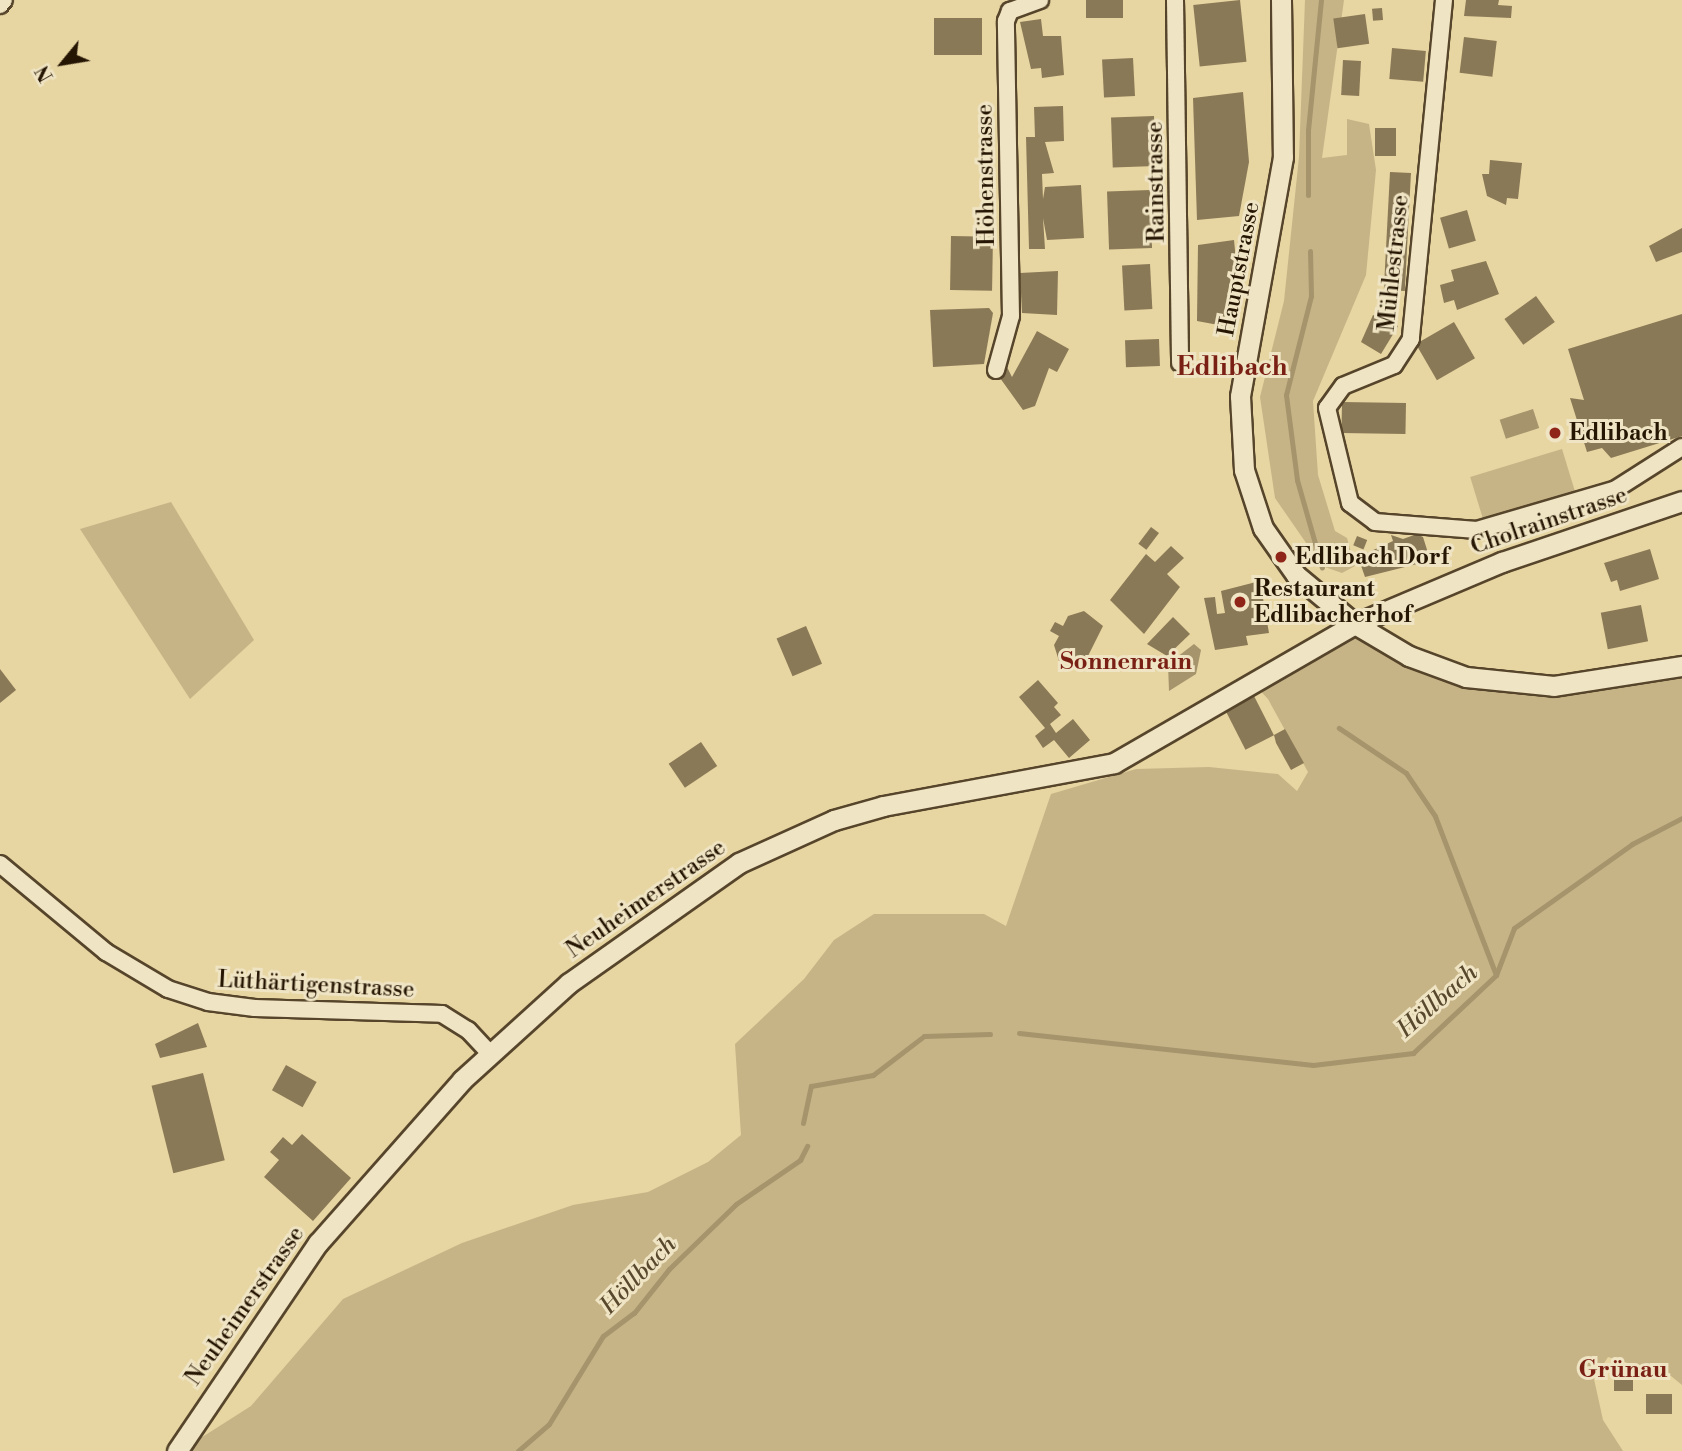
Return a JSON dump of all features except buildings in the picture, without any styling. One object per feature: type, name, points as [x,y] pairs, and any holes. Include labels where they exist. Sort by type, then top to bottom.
[{"type":"street","points":[[0,5],[4,0]]},
{"type":"street","name":"Höhenstrasse","points":[[996,370],[1011,316],[1006,21],[1010,11],[1041,0]]},
{"type":"street","name":"Rainstrasse","points":[[1175,0],[1180,363]]},
{"type":"street","name":"Hauptstrasse","points":[[1281,0],[1283,157],[1240,396],[1240,444],[1256,512],[1281,557],[1313,592],[1355,624],[1409,656],[1500,684],[1554,686],[1682,666]]},
{"type":"street","name":"Mühlestrasse","points":[[1444,0],[1411,339],[1394,365],[1343,386],[1327,408],[1350,503],[1375,522],[1477,530],[1616,489],[1682,447]]},
{"type":"street","name":"Cholrainstrasse","points":[[1355,624],[1502,562],[1682,501]]},
{"type":"street","name":"Neuheimerstrasse","points":[[177,1451],[318,1243],[377,1172],[490,1054],[631,935],[739,863],[784,840],[883,806],[1114,763],[1355,624]]},
{"type":"street","name":"Lüthärtigenstrasse","points":[[0,864],[106,952],[169,989],[208,1002],[256,1008],[442,1014],[468,1030],[490,1054]]},
{"type":"shaded area","points":[[1305,0],[1344,0],[1322,158],[1347,155],[1347,119],[1369,124],[1376,170],[1366,275],[1313,401],[1318,475],[1335,531],[1347,538],[1355,566],[1342,573],[1322,566],[1275,498],[1260,397],[1284,301],[1299,157]]},
{"type":"shaded area","points":[[1533,409],[1539,428],[1506,439],[1500,420]]},
{"type":"shaded area","points":[[1562,449],[1575,492],[1483,520],[1470,477]]},
{"type":"shaded area","points":[[171,502],[254,640],[190,699],[80,529]]},
{"type":"shaded area","points":[[1355,624],[1500,684],[1682,666],[1682,1385],[1671,1376],[1608,1357],[1594,1379],[1603,1420],[1623,1451],[189,1451],[196,1441],[251,1406],[343,1299],[462,1243],[573,1205],[648,1192],[708,1162],[741,1135],[735,1044],[804,979],[834,940],[874,914],[984,914],[1006,926],[1051,794],[1136,769],[1209,767],[1278,774],[1297,791],[1308,772],[1268,699],[1252,682]]},
{"type":"shaded area","points":[[1194,644],[1201,650],[1196,674],[1169,691],[1168,664]]},
{"type":"waterway","points":[[1308,195],[1308,130],[1321,0]]},
{"type":"waterway","points":[[1310,251],[1311,296],[1286,395],[1297,480],[1322,568]]},
{"type":"waterway","name":"Höllbach","points":[[1019,1033],[1313,1065],[1413,1053],[1496,975],[1435,816],[1406,773],[1339,728]]},
{"type":"waterway","points":[[1496,975],[1514,928],[1632,844],[1682,818]]},
{"type":"waterway","name":"Höllbach","points":[[803,1123],[811,1086],[873,1075],[924,1036],[990,1034]]},
{"type":"waterway","name":"Höllbach","points":[[518,1451],[549,1424],[603,1336],[634,1313],[669,1269],[736,1204],[800,1160],[807,1146]]},
{"type":"place","name":"Edlibach","points":[[1555,433]]},
{"type":"place","name":"Edlibach Dorf","points":[[1281,557]]},
{"type":"place","name":"Restaurant Edlibacherhof","points":[[1240,602]]},
{"type":"district","name":"Edlibach","points":[[1232,368]]},
{"type":"district","name":"Sonnenrain","points":[[1126,663]]},
{"type":"district","name":"Grünau","points":[[1623,1371]]}]
